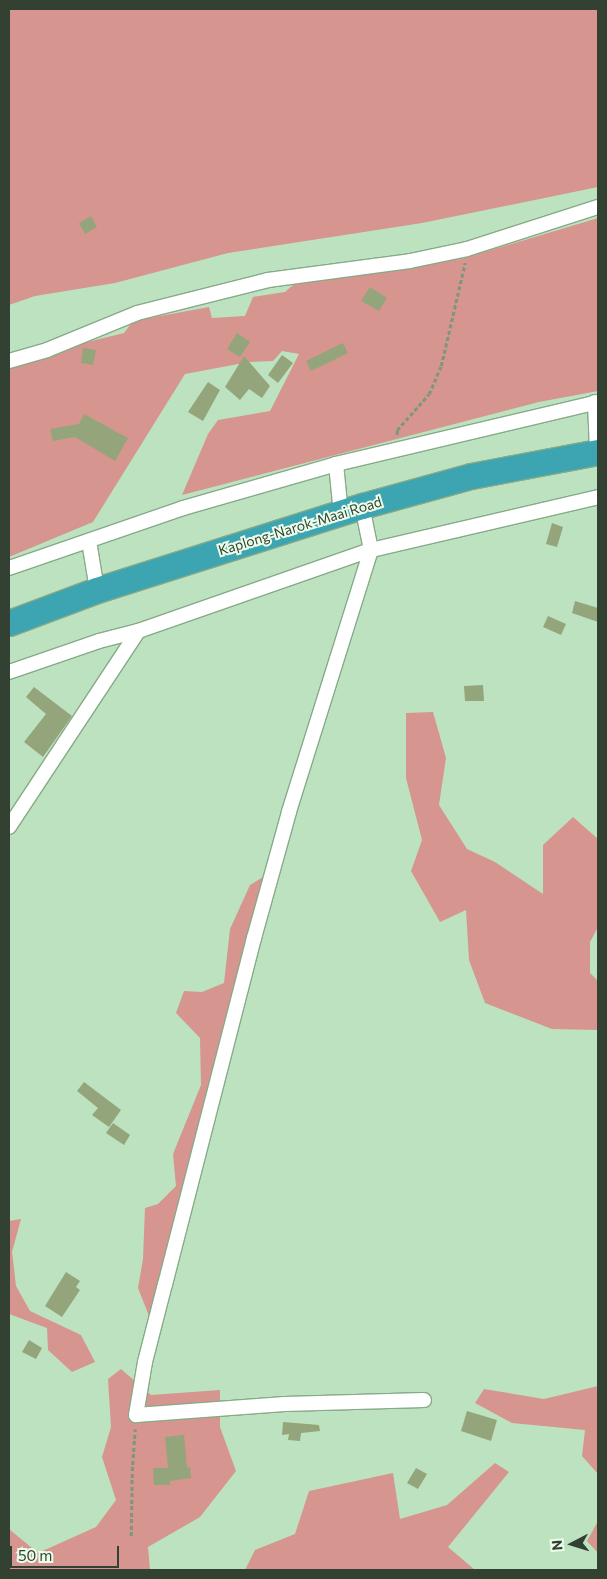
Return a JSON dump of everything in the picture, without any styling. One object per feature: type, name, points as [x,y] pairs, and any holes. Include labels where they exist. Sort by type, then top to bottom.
[{"type":"highway","name":"Kaplong-Narok-Maai Road","points":[[9,623],[97,590],[352,510],[471,476],[598,452]]},
{"type":"street","points":[[9,361],[47,350],[137,313],[268,280],[410,261],[468,249],[598,207]]},
{"type":"street","points":[[9,568],[183,508],[336,464],[597,402],[598,452]]},
{"type":"street","points":[[336,464],[352,510],[371,550],[289,812],[254,938],[158,1310],[136,1415],[285,1404],[424,1400]]},
{"type":"street","points":[[9,672],[99,641],[138,632],[371,550],[598,497]]},
{"type":"street","points":[[89,541],[97,590]]},
{"type":"street","points":[[9,828],[138,632]]},
{"type":"path","points":[[394,451],[398,430],[429,394],[441,366],[462,283],[468,249]]},
{"type":"path","points":[[131,1536],[132,1471],[136,1415]]},
{"type":"shaded area","points":[[9,9],[598,9],[598,187],[422,223],[228,253],[115,283],[35,296],[9,305]]},
{"type":"shaded area","points":[[598,218],[598,391],[539,402],[182,495],[208,434],[218,420],[270,411],[299,354],[282,351],[273,361],[249,362],[185,374],[93,522],[9,557],[9,368],[79,344],[124,333],[133,321],[209,307],[212,318],[245,316],[253,297],[285,292],[293,285],[461,259]]},
{"type":"shaded area","points":[[433,712],[446,758],[439,805],[467,849],[495,862],[543,894],[543,845],[573,817],[598,839],[598,927],[590,942],[590,973],[598,981],[598,1030],[552,1029],[485,1003],[469,960],[466,910],[440,922],[411,871],[422,840],[406,778],[406,713]]},
{"type":"shaded area","points":[[265,876],[151,1321],[138,1288],[143,1259],[145,1208],[158,1204],[176,1186],[173,1154],[201,1085],[200,1038],[176,1013],[184,991],[202,992],[224,983],[230,929],[250,885]]},
{"type":"shaded area","points":[[21,1219],[12,1252],[16,1286],[30,1311],[81,1335],[95,1362],[72,1372],[48,1350],[47,1328],[9,1314],[9,1221]]},
{"type":"shaded area","points":[[121,1369],[151,1395],[220,1390],[220,1427],[236,1471],[200,1517],[148,1547],[150,1570],[9,1570],[9,1529],[38,1553],[96,1527],[116,1500],[102,1457],[111,1427],[108,1379]]},
{"type":"shaded area","points":[[598,1386],[598,1474],[582,1456],[585,1430],[512,1423],[475,1403],[484,1389],[544,1399]]},
{"type":"shaded area","points":[[495,1463],[509,1472],[448,1547],[475,1570],[245,1570],[255,1550],[295,1534],[309,1491],[393,1473],[400,1519],[447,1505]]},
{"type":"shaded area","points":[[598,1521],[598,1553],[587,1541]]},
{"type":"building","points":[[91,216],[97,227],[85,234],[79,223]]},
{"type":"building","points":[[370,287],[387,298],[379,311],[361,301]]},
{"type":"building","points":[[237,333],[250,342],[240,357],[227,349]]},
{"type":"building","points":[[343,343],[348,353],[311,371],[306,361]]},
{"type":"building","points":[[83,348],[96,350],[93,365],[81,363]]},
{"type":"building","points":[[282,355],[293,363],[278,383],[268,375]]},
{"type":"building","points":[[244,356],[270,386],[262,398],[249,389],[240,400],[225,387]]},
{"type":"building","points":[[208,382],[220,390],[203,421],[188,412]]},
{"type":"building","points":[[84,414],[128,438],[115,461],[75,437],[53,441],[50,429],[79,424]]},
{"type":"building","points":[[552,523],[563,527],[557,547],[546,544]]},
{"type":"building","points":[[575,601],[598,608],[598,622],[572,613]]},
{"type":"building","points":[[548,616],[566,624],[561,635],[543,627]]},
{"type":"building","points":[[483,685],[484,701],[465,701],[464,686]]},
{"type":"building","points":[[34,687],[72,716],[43,757],[24,742],[46,714],[26,697]]},
{"type":"building","points":[[84,1082],[121,1110],[109,1127],[92,1115],[98,1108],[77,1091]]},
{"type":"building","points":[[113,1123],[130,1135],[124,1145],[106,1133]]},
{"type":"building","points":[[66,1272],[80,1281],[76,1287],[80,1290],[62,1317],[45,1306]]},
{"type":"building","points":[[29,1340],[42,1348],[36,1359],[22,1352]]},
{"type":"building","points":[[467,1411],[497,1420],[491,1441],[461,1431]]},
{"type":"building","points":[[283,1422],[319,1425],[320,1431],[301,1433],[300,1441],[288,1440],[289,1434],[282,1435]]},
{"type":"building","points":[[184,1435],[187,1468],[190,1467],[191,1478],[170,1481],[170,1485],[154,1485],[153,1468],[168,1468],[165,1437]]},
{"type":"building","points":[[416,1468],[427,1474],[418,1489],[407,1483]]}]
